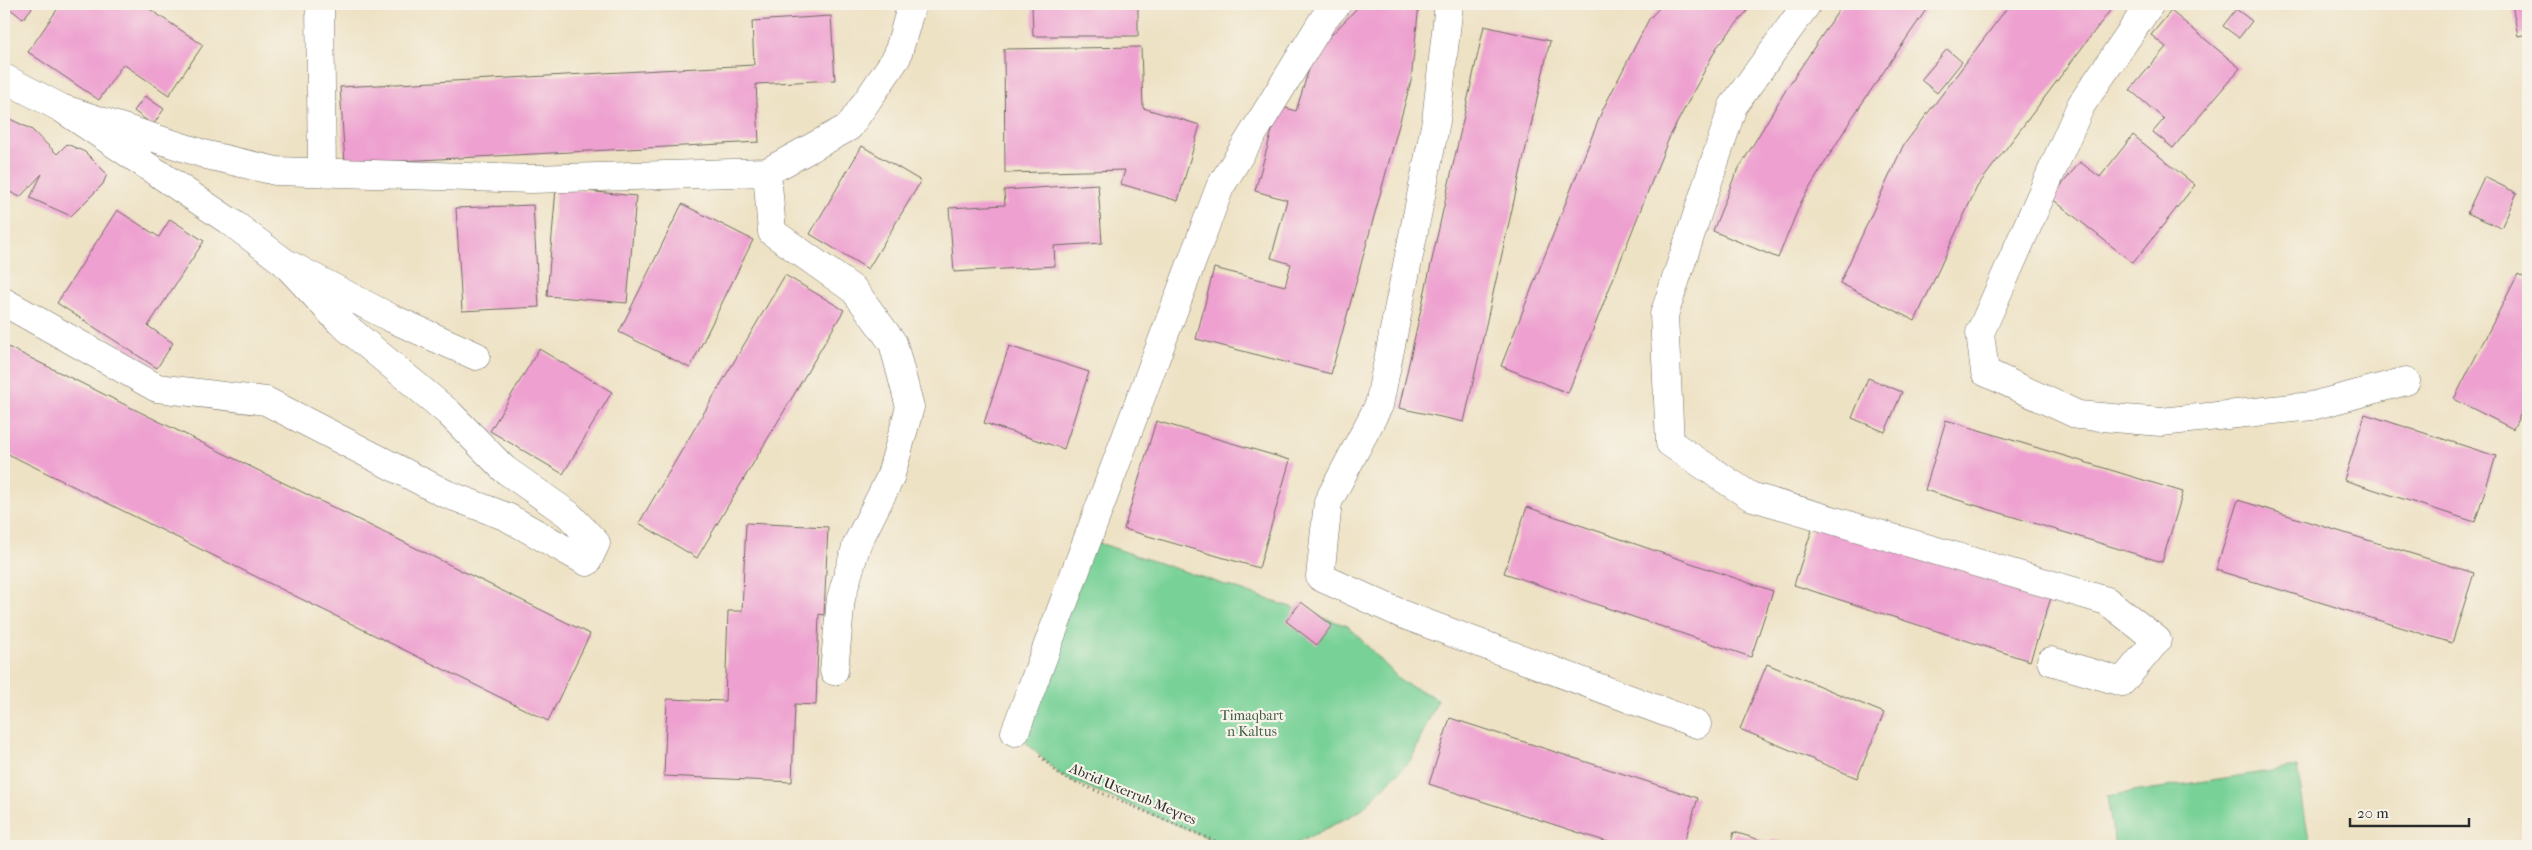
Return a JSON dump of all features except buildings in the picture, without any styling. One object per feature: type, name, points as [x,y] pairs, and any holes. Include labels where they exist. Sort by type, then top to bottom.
[{"type":"street","points":[[320,4],[322,172]]},
{"type":"street","points":[[61,108],[207,154],[276,171],[531,179],[767,172],[849,127],[897,57],[912,4]]},
{"type":"street","points":[[1015,732],[1220,187],[1322,20],[1337,4]]},
{"type":"street","points":[[1449,4],[1436,121],[1379,405],[1328,502],[1320,577],[1404,615],[1698,724]]},
{"type":"street","points":[[1807,4],[1732,106],[1664,315],[1670,443],[1750,496],[2107,601],[2157,640],[2122,682],[2051,661]]},
{"type":"street","points":[[2150,4],[2077,114],[1980,332],[1985,372],[2078,415],[2161,422],[2312,406],[2406,381]]},
{"type":"street","points":[[4,78],[61,108],[235,225],[284,262],[391,318],[476,356]]},
{"type":"street","points":[[767,172],[772,232],[854,290],[893,343],[910,407],[890,478],[856,544],[841,598],[834,672]]},
{"type":"street","points":[[4,302],[157,388],[266,401],[444,493],[507,517],[587,562],[596,543],[568,514],[504,470],[449,413],[339,321],[284,262]]},
{"type":"path","name":"Abrid Uxerrub Meɣres","points":[[1015,732],[1061,776],[1227,846]]},
{"type":"green space","name":"Timaqbart n Kaltus","points":[[1087,539],[1348,626],[1402,682],[1438,699],[1411,760],[1360,811],[1292,846],[1227,846],[1061,776],[1015,732]]},
{"type":"green space","points":[[2297,767],[2310,846],[2115,846],[2107,796]]}]
